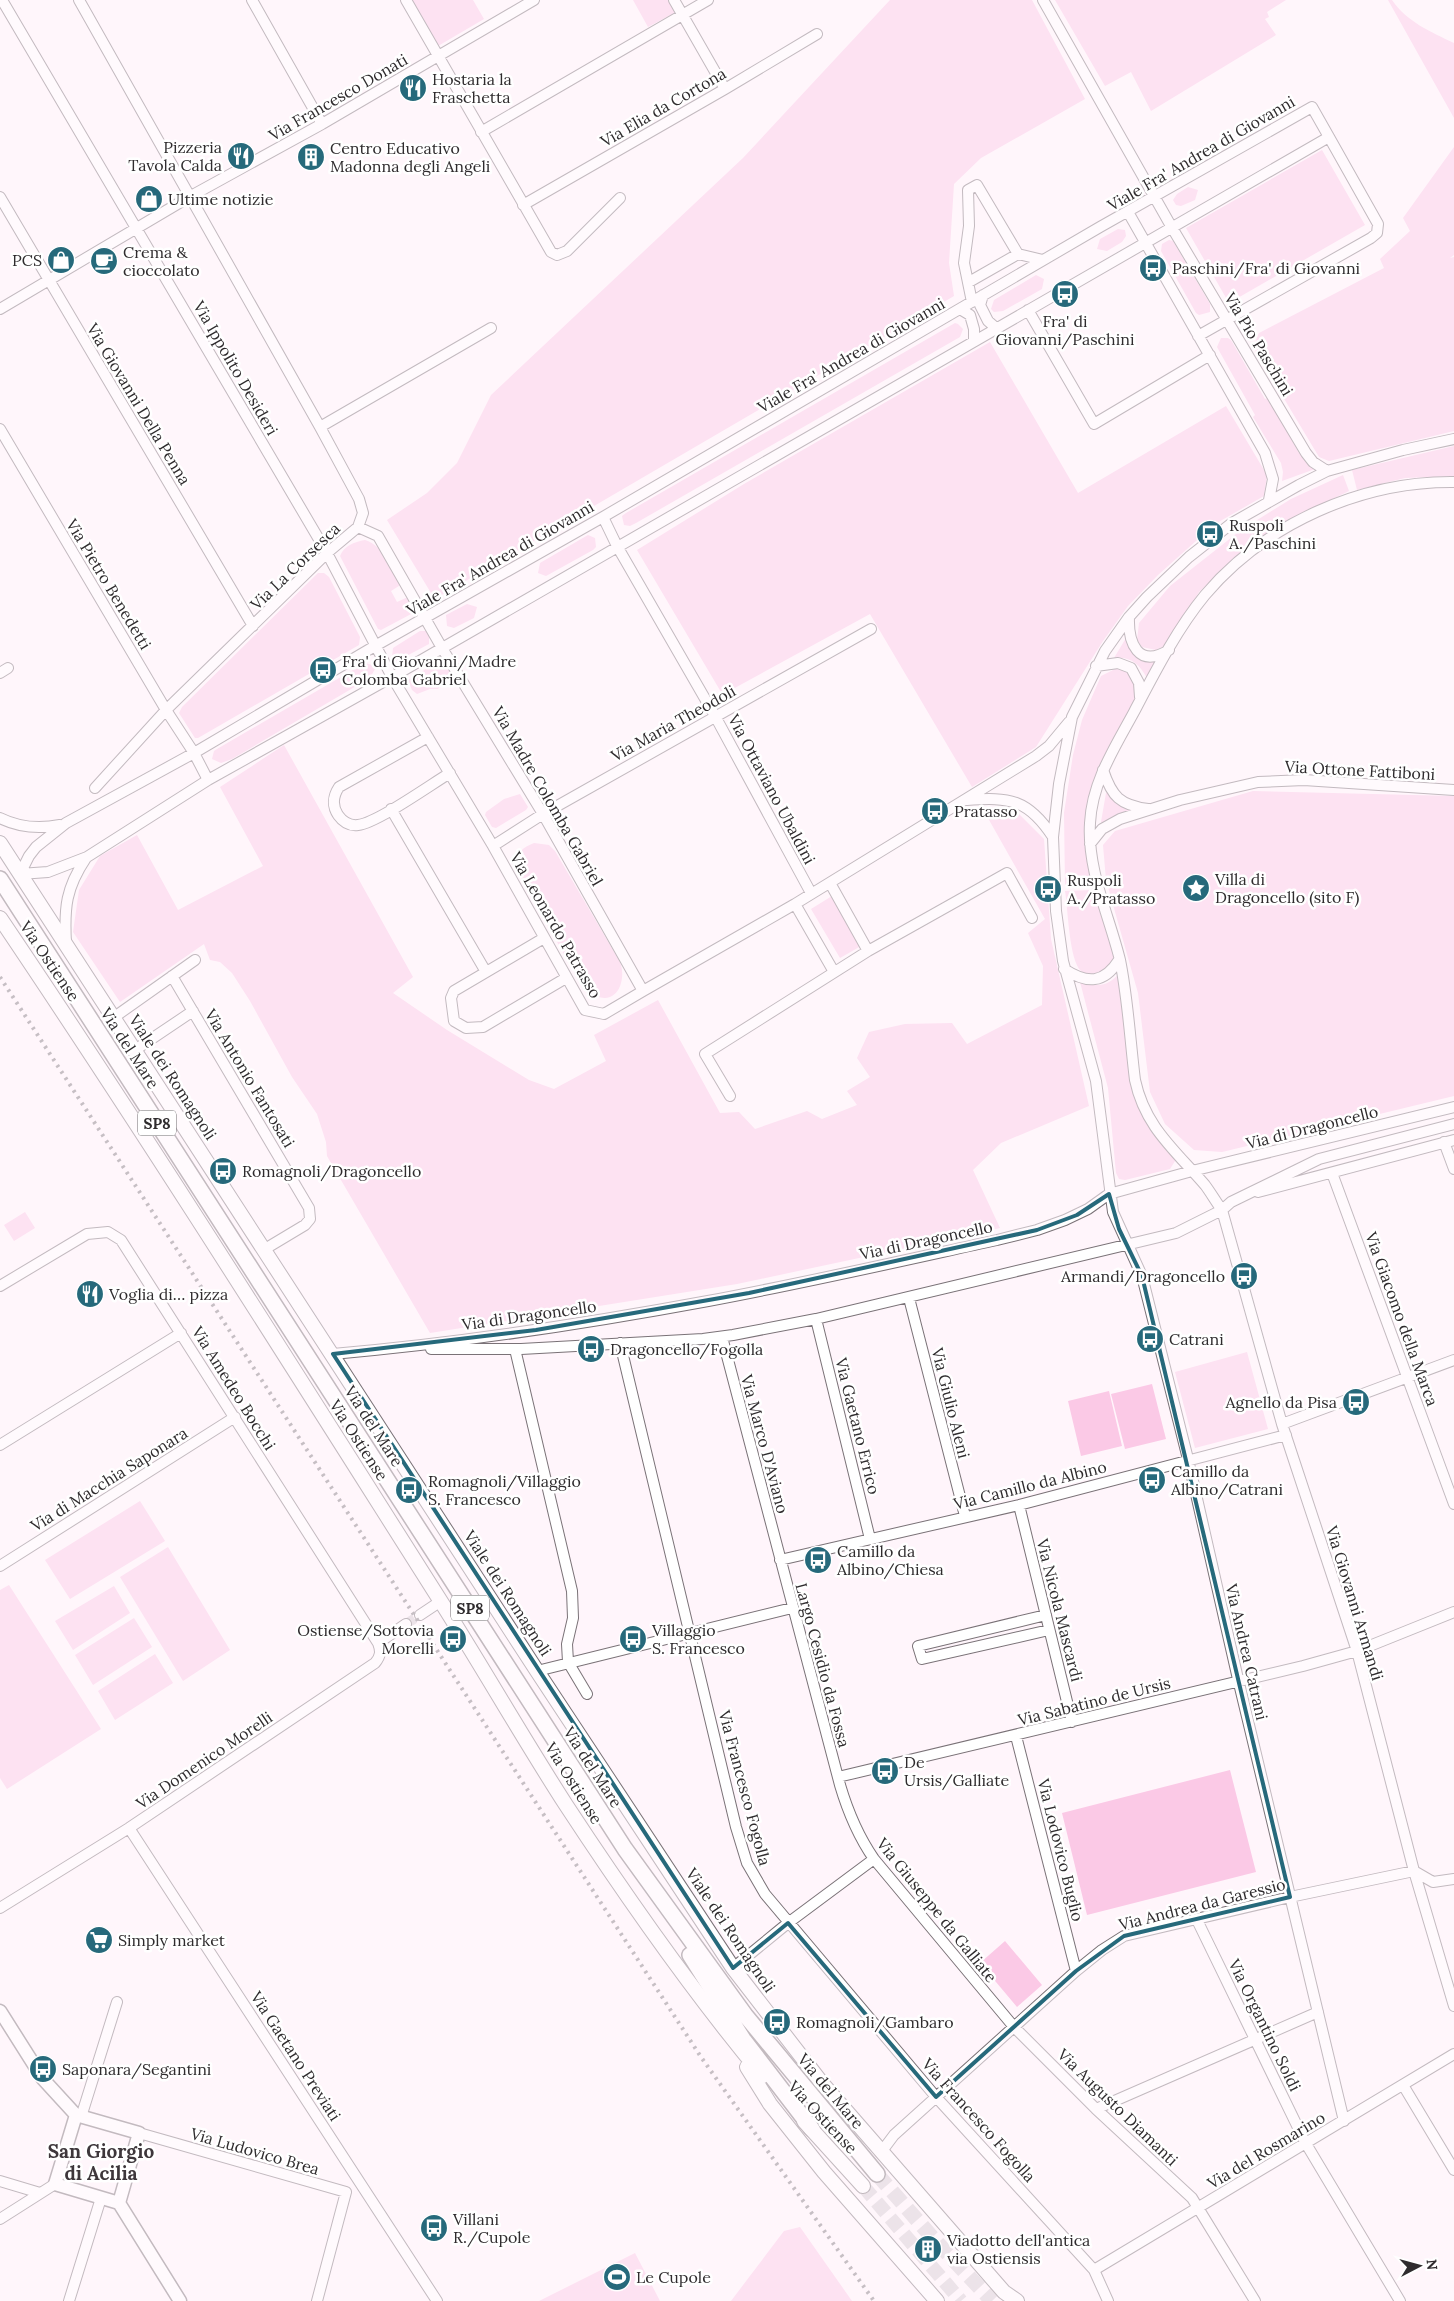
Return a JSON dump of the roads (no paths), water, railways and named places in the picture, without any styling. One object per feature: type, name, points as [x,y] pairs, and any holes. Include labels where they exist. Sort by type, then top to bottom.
[{"type":"main road","name":"Viale dei Romagnoli","points":[[0,843],[537,1671],[733,1968],[809,2068],[1008,2296],[1017,2301]]},
{"type":"main road","name":"Via del Mare","points":[[0,879],[625,1849],[745,2015],[877,2174]]},
{"type":"main road","name":"Via Ostiense","points":[[0,918],[85,1045],[441,1601],[566,1804],[642,1917],[736,2044],[783,2100],[864,2186]]},
{"type":"main road","points":[[625,1849],[739,2033],[812,2129]]},
{"type":"main road","points":[[736,2044],[752,2076],[776,2111],[824,2172],[937,2301]]},
{"type":"street","name":"Via Ippolito Desideri","points":[[2,0],[327,553],[392,677]]},
{"type":"street","name":"Via La Corsesca","points":[[79,0],[360,499],[363,513],[358,527],[327,553],[166,710],[95,788]]},
{"type":"street","points":[[252,0],[322,124]]},
{"type":"street","points":[[406,0],[549,250],[557,255],[567,252],[620,198]]},
{"type":"street","name":"Via Francesco Donati","points":[[0,309],[191,196],[322,124],[533,0]]},
{"type":"street","points":[[674,0],[725,89]]},
{"type":"street","points":[[481,132],[708,0]]},
{"type":"street","name":"Via Pio Paschini","points":[[1043,0],[1154,197],[1306,453],[1313,462],[1327,472]]},
{"type":"street","name":"Via Elia da Cortona","points":[[523,205],[817,34]]},
{"type":"street","name":"Viale Fra' Andrea di Giovanni","points":[[20,874],[36,847],[66,824],[194,753],[375,646],[603,517],[1043,260],[1312,107],[1329,137]]},
{"type":"street","points":[[20,874],[48,872],[86,857],[208,780],[392,677],[1171,226],[1329,137],[1378,224],[1377,233],[1198,336]]},
{"type":"street","points":[[972,302],[964,263],[969,226],[968,190],[977,185],[1018,254]]},
{"type":"street","name":"Via Giovanni Della Penna","points":[[0,197],[253,626]]},
{"type":"street","points":[[1128,212],[1267,458],[1273,480],[1269,500]]},
{"type":"street","points":[[969,282],[1018,254],[1043,260]]},
{"type":"street","points":[[983,295],[980,305],[988,321],[996,328]]},
{"type":"street","points":[[960,309],[970,315],[974,329],[974,341]]},
{"type":"street","points":[[1028,310],[1094,424],[1210,355]]},
{"type":"street","points":[[320,427],[491,328]]},
{"type":"street","name":"Via Pietro Benedetti","points":[[0,429],[166,710],[194,753],[208,780]]},
{"type":"street","points":[[1072,717],[1096,666],[1129,617],[1189,557],[1232,523],[1269,500],[1327,472],[1397,451],[1454,439]]},
{"type":"street","name":"Via Giovanni Armandi","points":[[1454,482],[1402,487],[1369,494],[1321,510],[1284,528],[1256,546],[1223,576],[1198,605],[1170,650],[1103,770],[1091,809],[1090,844],[1098,884],[1120,960],[1126,994],[1135,1080],[1141,1102],[1149,1119],[1160,1135],[1205,1185],[1222,1210],[1282,1424],[1357,1651],[1414,1871],[1454,2006]]},
{"type":"street","name":"Via Ottaviano Ubaldini","points":[[603,517],[715,716],[811,893]]},
{"type":"street","name":"Via Madre Colomba Gabriel","points":[[358,527],[378,536],[442,648],[543,814],[643,990]]},
{"type":"street","points":[[1129,617],[1129,636],[1137,652],[1152,656],[1160,655],[1170,650]]},
{"type":"street","name":"Via Maria Theodoli","points":[[493,846],[543,814],[871,629]]},
{"type":"street","points":[[1096,666],[1118,663],[1131,668],[1140,683],[1139,703]]},
{"type":"street","name":"Via Leonardo Patrasso","points":[[392,677],[493,846],[585,1010],[604,1014],[795,904],[966,800],[1049,746],[1072,717]]},
{"type":"street","name":"Via Andrea Catrani","points":[[1072,717],[1059,784],[1053,837],[1056,911],[1064,969],[1096,1081],[1103,1128],[1109,1194],[1116,1221],[1142,1276],[1188,1459],[1239,1682],[1344,2121]]},
{"type":"street","points":[[428,737],[339,786],[334,798],[336,813],[346,823],[352,825],[368,822],[450,773]]},
{"type":"street","points":[[1103,770],[1108,786],[1118,798],[1131,806],[1149,810]]},
{"type":"street","name":"Via Ottone Fattiboni","points":[[1090,844],[1105,827],[1149,810],[1180,800],[1258,782],[1304,780],[1454,790]]},
{"type":"street","name":"Via Leonardo Patrasso","points":[[966,800],[1000,798],[1018,802],[1029,808],[1053,837]]},
{"type":"street","points":[[392,809],[486,972]]},
{"type":"street","name":"Viale Fra' Andrea di Giovanni","points":[[0,818],[12,823],[36,828],[66,824]]},
{"type":"street","points":[[66,944],[65,913],[68,892],[86,857]]},
{"type":"street","points":[[730,1096],[705,1054],[868,950],[1007,873],[1032,918]]},
{"type":"street","points":[[830,883],[868,950]]},
{"type":"street","points":[[795,904],[834,972]]},
{"type":"street","points":[[544,938],[454,991],[451,998],[454,1021],[459,1026],[466,1028],[483,1027],[566,978]]},
{"type":"street","points":[[114,1018],[195,960]]},
{"type":"street","points":[[1064,969],[1084,980],[1098,979],[1110,972],[1120,960]]},
{"type":"street","name":"Via Antonio Fantosati","points":[[172,976],[309,1208],[310,1219],[305,1225],[265,1249]]},
{"type":"street","name":"Via Antonio Fantosati","points":[[135,1050],[193,1011]]},
{"type":"street","name":"Via di Dragoncello","points":[[333,1354],[390,1349],[536,1330],[671,1308],[958,1248],[1050,1226],[1088,1209],[1109,1194],[1192,1171],[1454,1107]]},
{"type":"street","name":"Via di Dragoncello","points":[[390,1349],[515,1349],[722,1337],[816,1319],[1176,1233],[1222,1210],[1231,1202],[1319,1159],[1454,1124]]},
{"type":"street","points":[[1449,1141],[1454,1169]]},
{"type":"street","name":"Via di Dragoncello","points":[[1250,1194],[1449,1141]]},
{"type":"street","name":"Via Giacomo della Marca","points":[[1332,1173],[1454,1504]]},
{"type":"street","name":"Via Amedeo Bocchi","points":[[0,1286],[79,1237],[95,1232],[108,1232],[118,1237],[181,1332],[378,1643]]},
{"type":"street","name":"Via Giulio Aleni","points":[[909,1298],[965,1516]]},
{"type":"street","name":"Via Gaetano Errico","points":[[816,1319],[870,1539]]},
{"type":"street","points":[[0,1445],[181,1332]]},
{"type":"street","name":"Via Marco D'Aviano","points":[[722,1337],[780,1560]]},
{"type":"street","name":"Via Francesco Fogolla","points":[[620,1343],[689,1632],[747,1862],[762,1890],[788,1923],[936,2097],[1094,2270],[1108,2301]]},
{"type":"street","points":[[515,1349],[572,1591],[574,1610],[567,1644],[568,1662],[587,1694]]},
{"type":"street","points":[[1282,1424],[1454,1360]]},
{"type":"street","name":"Via di Macchia Saponara","points":[[0,1566],[235,1417]]},
{"type":"street","name":"Via Camillo da Albino","points":[[780,1560],[965,1516],[1020,1505],[1188,1459],[1286,1435]]},
{"type":"street","name":"Via Nicola Mascardi","points":[[1020,1505],[1072,1722]]},
{"type":"street","name":"Largo Cesidio da Fossa","points":[[780,1560],[838,1777]]},
{"type":"street","points":[[420,1615],[441,1601]]},
{"type":"street","points":[[537,1671],[792,1608]]},
{"type":"street","name":"Via Sabatino de Ursis","points":[[838,1777],[1239,1682],[1357,1651],[1454,1612]]},
{"type":"street","points":[[1046,1615],[918,1646],[922,1659],[1049,1630]]},
{"type":"street","points":[[378,1643],[406,1624]]},
{"type":"street","name":"Via Domenico Morelli","points":[[0,1908],[128,1828],[374,1663],[380,1654],[378,1643]]},
{"type":"street","name":"Via Lodovico Buglio","points":[[1016,1736],[1076,1971]]},
{"type":"street","name":"Via Giuseppe da Galliate","points":[[838,1777],[854,1825],[874,1859],[1014,2028]]},
{"type":"street","name":"Via Gaetano Previati","points":[[128,1828],[437,2301]]},
{"type":"street","points":[[733,1968],[788,1923],[874,1859]]},
{"type":"street","points":[[1414,1871],[1433,1882],[1439,1883],[1454,1879]]},
{"type":"street","name":"Via Andrea da Garessio","points":[[882,2151],[894,2135],[1076,1971],[1102,1950],[1124,1936],[1290,1897],[1414,1871]]},
{"type":"street","name":"Via Organtino Soldi","points":[[1198,1920],[1305,2142],[1400,2301]]},
{"type":"street","points":[[0,2219],[55,2184],[117,2002]]},
{"type":"street","points":[[0,2011],[43,2079],[78,2116],[139,2133],[119,2203]]},
{"type":"street","points":[[1096,2109],[1318,2012]]},
{"type":"street","name":"Via Augusto Diamanti","points":[[1014,2028],[1096,2109],[1192,2198],[1255,2301]]},
{"type":"street","name":"Via del Rosmarino","points":[[1094,2270],[1454,2054]]},
{"type":"street","points":[[1403,2085],[1454,2170]]},
{"type":"street","name":"Via Ludovico Brea","points":[[139,2133],[346,2192]]},
{"type":"street","points":[[0,2180],[40,2194]]},
{"type":"street","points":[[317,2301],[346,2192],[361,2182]]},
{"type":"street","points":[[55,2184],[119,2203],[180,2301]]},
{"type":"street","points":[[69,2301],[101,2198]]},
{"type":"tunnel","points":[[406,1624],[420,1615]]},
{"type":"tunnel","points":[[877,2174],[931,2236],[992,2301]]},
{"type":"tunnel","points":[[863,2186],[961,2301]]},
{"type":"railway","points":[[0,977],[701,2057],[874,2301]]},
{"type":"place","name":"Hostaria la Fraschetta","points":[[413,88]]},
{"type":"place","name":"Pizzeria Tavola Calda","points":[[241,156]]},
{"type":"place","name":"Centro Educativo Madonna degli Angeli","points":[[311,157]]},
{"type":"place","name":"Ultime notizie","points":[[149,199]]},
{"type":"place","name":"PCS","points":[[61,260]]},
{"type":"place","name":"Crema & cioccolato","points":[[104,261]]},
{"type":"place","name":"Paschini/Fra' di Giovanni","points":[[1153,268]]},
{"type":"place","name":"Fra' di Giovanni/Paschini","points":[[1065,294]]},
{"type":"place","name":"Ruspoli A./Paschini","points":[[1210,534]]},
{"type":"place","name":"Fra' di Giovanni/Madre Colomba Gabriel","points":[[323,670]]},
{"type":"place","name":"Pratasso","points":[[935,811]]},
{"type":"place","name":"Villa di Dragoncello (sito F)","points":[[1196,888]]},
{"type":"place","name":"Ruspoli A./Pratasso","points":[[1048,889]]},
{"type":"place","name":"Romagnoli/Dragoncello","points":[[223,1171]]},
{"type":"place","name":"Armandi/Dragoncello","points":[[1244,1276]]},
{"type":"place","name":"Voglia di… pizza","points":[[90,1294]]},
{"type":"place","name":"Catrani","points":[[1150,1339]]},
{"type":"place","name":"Dragoncello/Fogolla","points":[[591,1349]]},
{"type":"place","name":"Agnello da Pisa","points":[[1356,1402]]},
{"type":"place","name":"Camillo da Albino/Catrani","points":[[1152,1480]]},
{"type":"place","name":"Romagnoli/Villaggio S. Francesco","points":[[409,1490]]},
{"type":"place","name":"Camillo da Albino/Chiesa","points":[[818,1560]]},
{"type":"place","name":"Ostiense/Sottovia Morelli","points":[[453,1639]]},
{"type":"place","name":"Villaggio S. Francesco","points":[[633,1639]]},
{"type":"place","name":"De Ursis/Galliate","points":[[885,1771]]},
{"type":"place","name":"Simply market","points":[[99,1940]]},
{"type":"place","name":"Romagnoli/Gambaro","points":[[777,2022]]},
{"type":"place","name":"Saponara/Segantini","points":[[43,2069]]},
{"type":"place","name":"Villani R./Cupole","points":[[434,2228]]},
{"type":"place","name":"Viadotto dell'antica via Ostiensis","points":[[928,2249]]},
{"type":"place","name":"Le Cupole","points":[[617,2277]]},
{"type":"district","name":"San Giorgio di Acilia","points":[[101,2162]]}]
